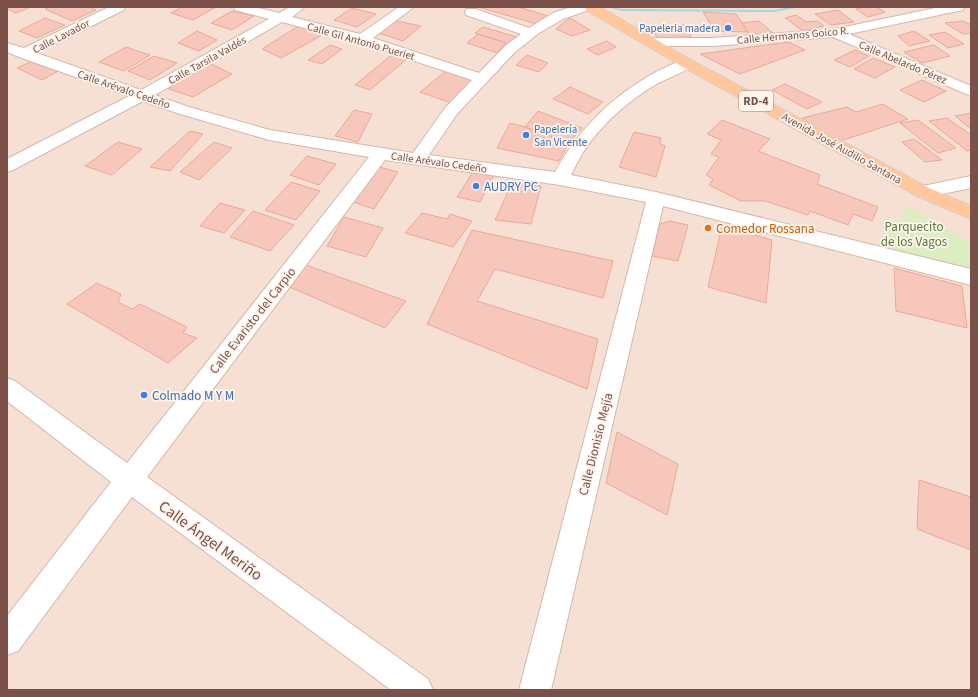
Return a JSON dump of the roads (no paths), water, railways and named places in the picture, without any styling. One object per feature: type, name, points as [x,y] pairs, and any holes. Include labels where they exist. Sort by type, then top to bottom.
[{"type":"main road","name":"Avenida José Audilio Santana","points":[[591,7],[688,64],[923,192],[971,213]]},
{"type":"main road","name":"RD-4","points":[[923,192],[971,221]]},
{"type":"street","name":"Calle Lavador","points":[[24,54],[119,7]]},
{"type":"street","name":"Calle Gil Antonio Pueriet","points":[[240,7],[362,40],[482,78]]},
{"type":"street","name":"Calle Tarsila Valdés","points":[[7,166],[144,95],[299,7]]},
{"type":"street","points":[[362,40],[408,7]]},
{"type":"street","points":[[418,158],[451,111],[510,49],[531,33],[558,16],[584,7]]},
{"type":"street","name":"Calle Hermanos Goico R.","points":[[650,42],[713,42],[835,33],[958,7]]},
{"type":"street","points":[[471,12],[531,33]]},
{"type":"street","name":"Calle Abelardo Pérez","points":[[835,33],[971,91]]},
{"type":"street","name":"Calle Arévalo Cedeño","points":[[7,47],[183,110],[268,135],[381,154],[560,179],[656,198],[971,277]]},
{"type":"street","points":[[560,179],[578,148],[616,108],[640,88],[662,75],[688,64]]},
{"type":"street","name":"Calle Evaristo del Carpio","points":[[7,640],[381,154]]},
{"type":"street","points":[[923,192],[971,182]]},
{"type":"street","name":"Calle Dionisio Mejía","points":[[535,690],[656,198]]},
{"type":"street","name":"Calle Ángel Meriño","points":[[7,388],[129,480],[417,690]]},
{"type":"waterway","points":[[610,7],[622,10],[775,11],[797,7]]},
{"type":"place","name":"Papeleria madera","points":[[728,28]]},
{"type":"place","name":"Papelería San Vicente","points":[[526,135]]},
{"type":"place","name":"AUDRY PC","points":[[476,186]]},
{"type":"place","name":"Comedor Rossana","points":[[708,228]]},
{"type":"place","name":"Colmado M Y M","points":[[144,395]]},
{"type":"park label","name":"Parquecito de los Vagos","points":[[914,234]]}]
